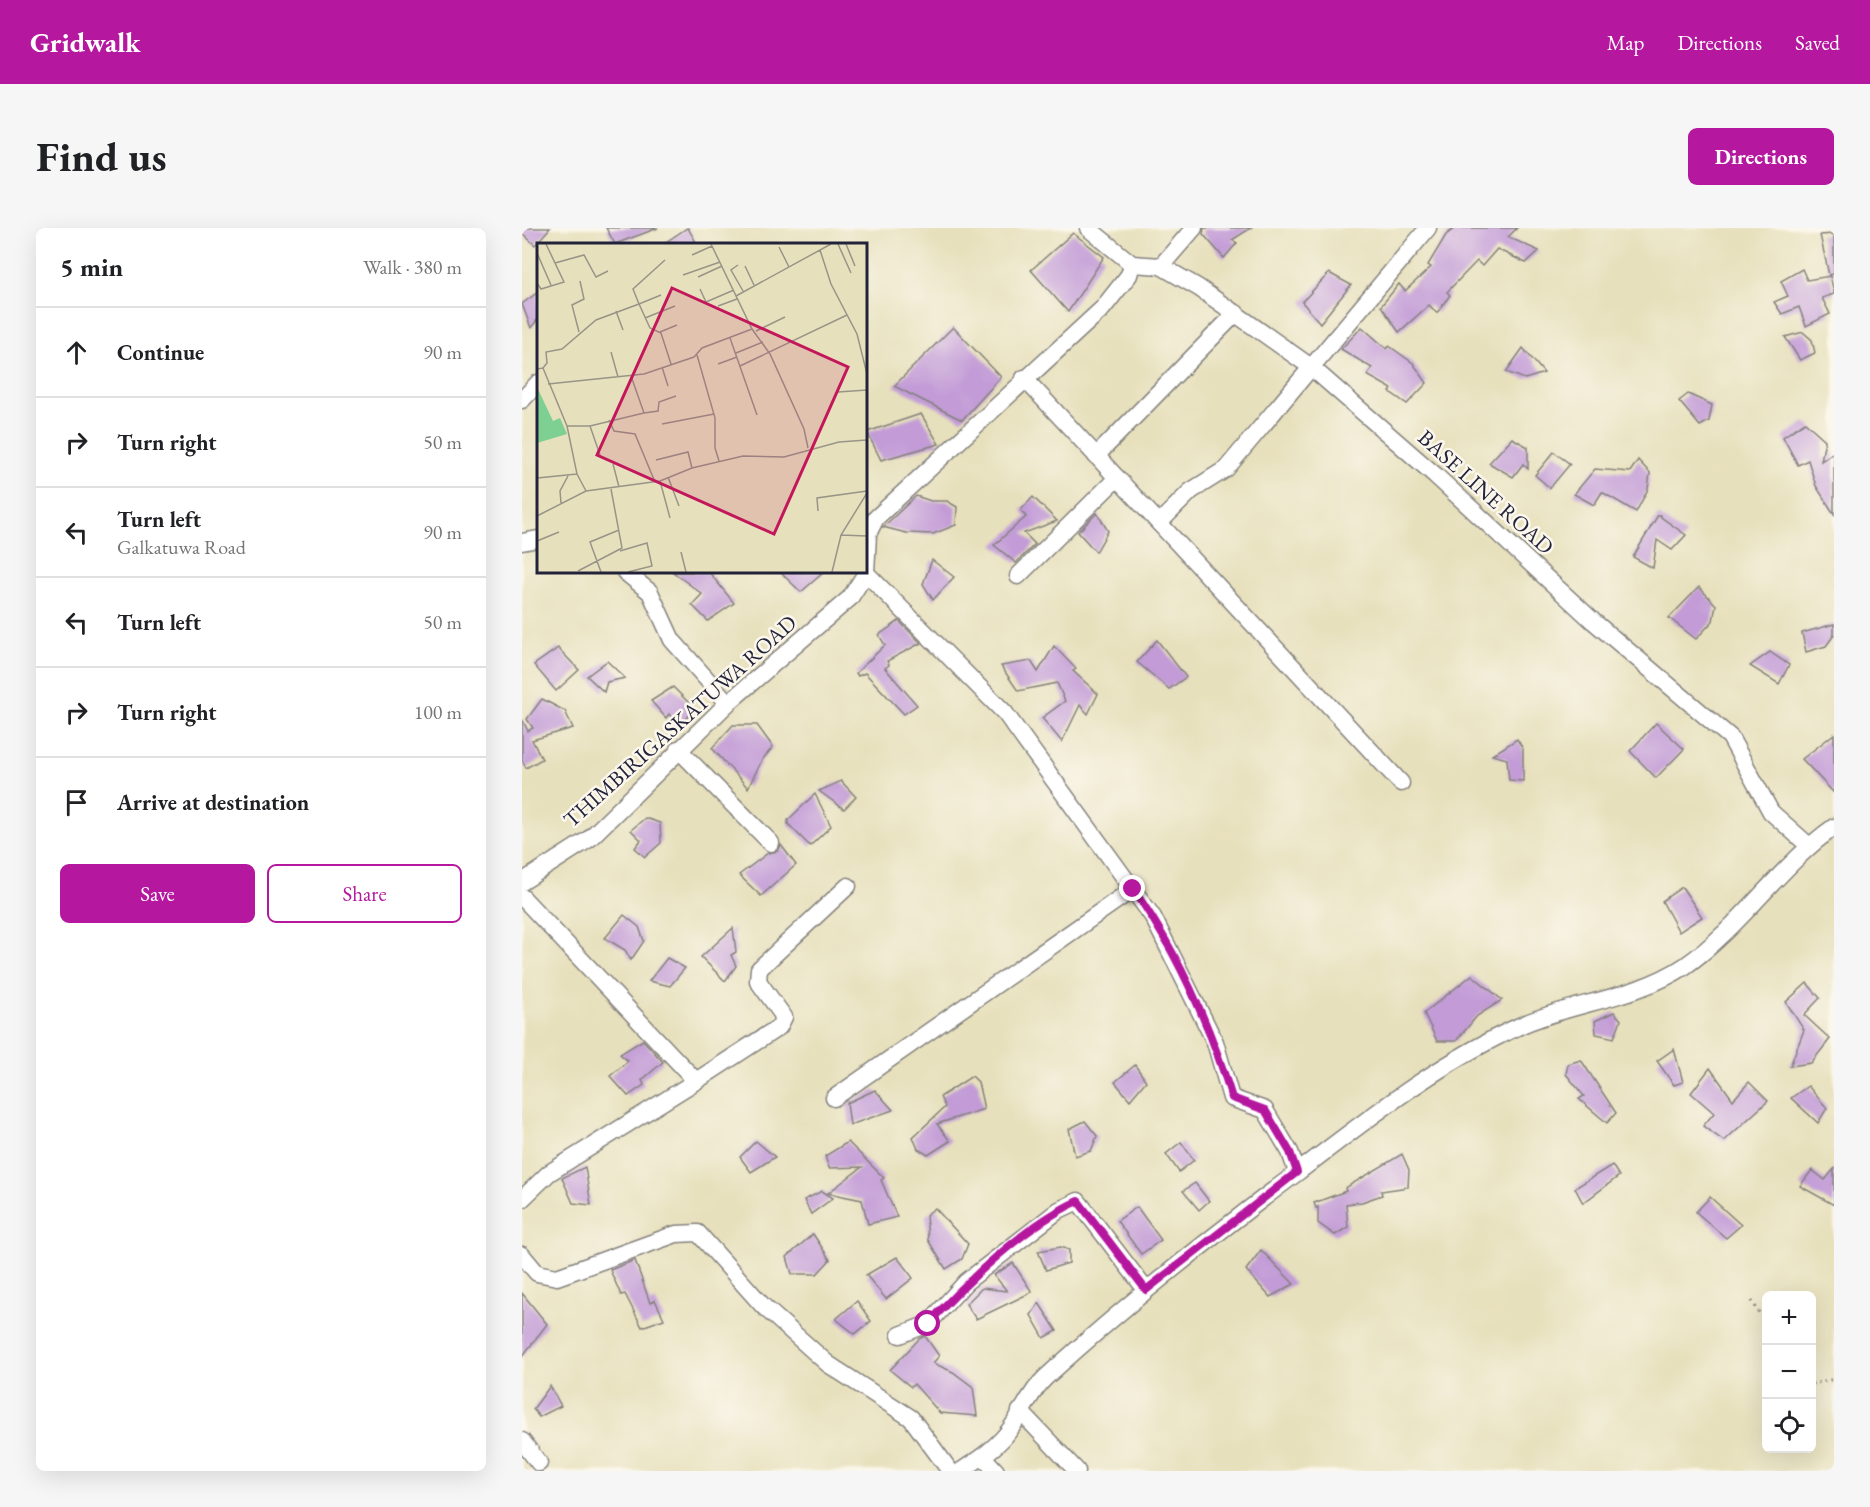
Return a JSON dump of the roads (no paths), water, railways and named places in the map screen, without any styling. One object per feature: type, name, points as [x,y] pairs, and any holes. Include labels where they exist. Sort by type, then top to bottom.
[{"type":"street","points":[[1088,228],[1132,264]]},
{"type":"street","points":[[1161,266],[1194,228]]},
{"type":"street","points":[[1159,523],[1191,491],[1226,469],[1428,228]]},
{"type":"street","name":"BASE LINE ROAD","points":[[1132,264],[1161,266],[1236,313],[1311,368],[1435,475],[1593,621],[1730,737],[1771,812],[1809,845]]},
{"type":"street","name":"THIMBIRIGASKATUWA ROAD","points":[[867,554],[868,534],[876,518],[1024,378],[1103,308],[1129,275],[1132,264]]},
{"type":"street","points":[[1096,456],[1236,313]]},
{"type":"street","points":[[1024,378],[1401,783]]},
{"type":"street","points":[[522,400],[537,384]]},
{"type":"street","points":[[1018,576],[1117,478]]},
{"type":"street","points":[[522,542],[537,539]]},
{"type":"street","points":[[626,573],[650,592],[672,640],[728,703]]},
{"type":"street","points":[[866,573],[1005,713],[1133,889],[1153,917],[1215,1042],[1232,1098],[1265,1110],[1290,1152],[1297,1172]]},
{"type":"street","name":"THIMBIRIGASKATUWA ROAD","points":[[522,882],[589,839],[678,749],[850,598],[866,573]]},
{"type":"street","points":[[678,749],[771,843]]},
{"type":"street","points":[[961,1471],[983,1457],[1011,1429],[1020,1411],[1041,1381],[1146,1290],[1297,1172],[1430,1076],[1477,1047],[1527,1023],[1624,994],[1683,967],[1713,943],[1785,873],[1809,845],[1834,826]]},
{"type":"street","points":[[522,1199],[549,1173],[779,1027],[784,1017],[758,981],[759,969],[848,886]]},
{"type":"street","points":[[834,1098],[1133,889]]},
{"type":"street","points":[[522,897],[696,1081]]},
{"type":"street","points":[[900,1335],[928,1324],[966,1282],[1059,1210],[1078,1201],[1146,1290]]},
{"type":"street","points":[[522,1255],[537,1273],[557,1277],[676,1234],[698,1233],[763,1306],[828,1364],[911,1418],[950,1471]]},
{"type":"street","points":[[1020,1411],[1077,1471]]},
{"type":"street","points":[[522,1441],[539,1463]]},
{"type":"street","points":[[983,1457],[996,1471]]}]
